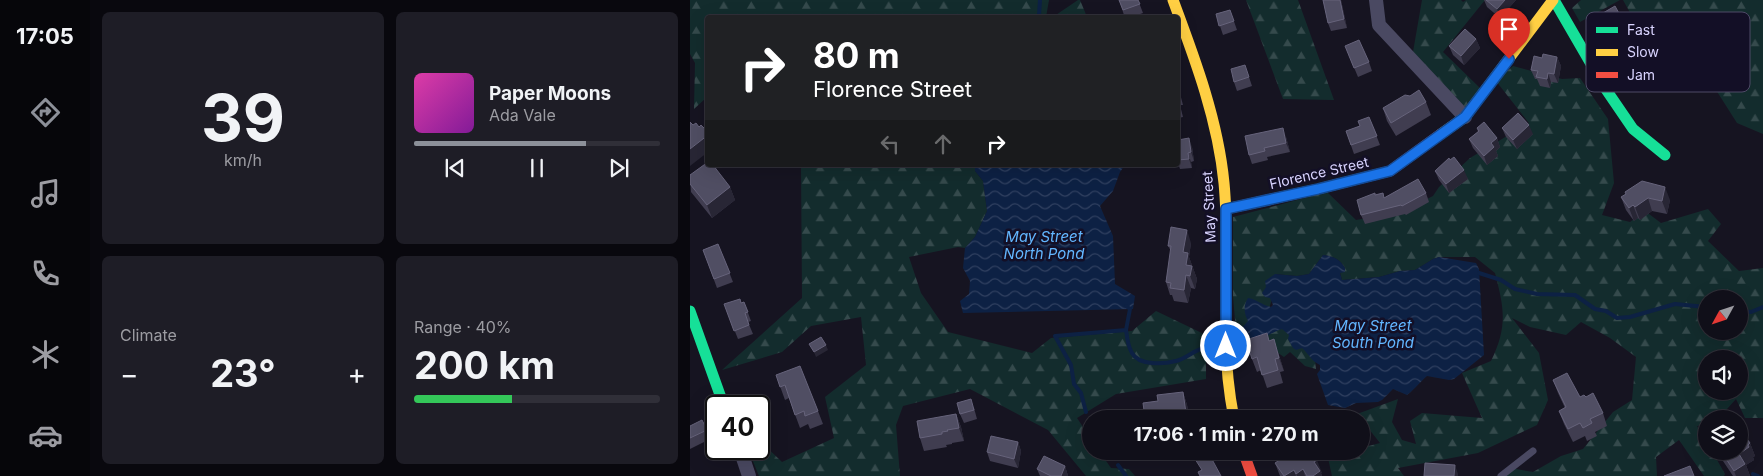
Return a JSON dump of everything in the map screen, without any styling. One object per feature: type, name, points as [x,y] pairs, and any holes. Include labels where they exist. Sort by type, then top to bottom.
[{"type":"street","name":"May Street","points":[[1173,0],[1179,15]]},
{"type":"street","points":[[1376,0],[1379,26],[1465,117]]},
{"type":"street","name":"Florence Street","points":[[1226,209],[1390,171],[1465,117],[1553,0]]},
{"type":"street","points":[[1553,0],[1586,56]]},
{"type":"street","name":"May Street","points":[[1180,19],[1194,56],[1213,120],[1221,159],[1226,209],[1226,346],[1233,410]]},
{"type":"street","points":[[1608,92],[1633,129],[1665,155]]},
{"type":"street","points":[[690,311],[720,395]]},
{"type":"street","points":[[744,460],[749,476]]},
{"type":"street","points":[[1246,460],[1252,476]]},
{"type":"lane","points":[[1500,476],[1533,451]]},
{"type":"green space","points":[[690,0],[1049,0],[1046,15],[705,15],[705,99],[694,109],[695,63],[690,54]]},
{"type":"green space","points":[[1080,0],[1086,15],[1056,15]]},
{"type":"green space","points":[[1246,0],[1298,0],[1334,100],[1283,99]]},
{"type":"green space","points":[[1422,0],[1461,0],[1463,2],[1466,0],[1485,0],[1443,52],[1480,88],[1465,107],[1413,52]]},
{"type":"green space","points":[[1581,0],[1620,0],[1598,12],[1586,12],[1586,19],[1580,22],[1572,8]]},
{"type":"green space","points":[[1623,0],[1763,0],[1763,134],[1737,123],[1717,92],[1750,92],[1750,12],[1630,12]]},
{"type":"green space","points":[[1513,66],[1562,79],[1580,78],[1586,87],[1586,92],[1590,92],[1608,119],[1614,183],[1602,215],[1630,222],[1645,211],[1661,223],[1708,209],[1721,224],[1708,241],[1739,271],[1763,268],[1763,418],[1748,418],[1748,410],[1741,410],[1736,400],[1748,400],[1748,350],[1698,350],[1698,400],[1735,400],[1726,410],[1698,410],[1698,460],[1717,460],[1725,474],[1724,476],[1704,476],[1679,440],[1656,457],[1657,476],[1499,476],[1510,468],[1533,472],[1561,456],[1583,449],[1613,412],[1632,400],[1636,357],[1610,338],[1581,322],[1566,335],[1530,327],[1512,318],[1539,353],[1548,400],[1537,425],[1478,453],[1398,468],[1404,476],[1332,476],[1328,460],[1370,460],[1370,446],[1380,443],[1370,430],[1370,410],[1368,410],[1398,399],[1392,422],[1402,440],[1416,444],[1410,421],[1422,413],[1482,418],[1462,373],[1491,361],[1500,337],[1503,317],[1501,297],[1495,273],[1475,257],[1439,257],[1415,270],[1400,271],[1379,277],[1342,280],[1340,272],[1345,268],[1341,262],[1336,258],[1323,255],[1309,274],[1297,276],[1275,274],[1276,286],[1267,315],[1287,317],[1315,359],[1316,369],[1305,366],[1290,352],[1284,357],[1262,342],[1247,346],[1237,344],[1233,296],[1233,217],[1327,192],[1356,220],[1381,216],[1411,207],[1433,196],[1439,187],[1470,158],[1529,123],[1496,81]]},
{"type":"green space","points":[[801,167],[975,167],[975,171],[983,181],[987,211],[975,237],[965,248],[958,247],[909,257],[921,293],[948,332],[1032,353],[1051,338],[1132,331],[1156,311],[1206,335],[1206,379],[1116,394],[1090,410],[1082,410],[1082,415],[1077,418],[1082,426],[1082,460],[1105,460],[1111,468],[1129,469],[1135,476],[1086,476],[1048,430],[970,389],[903,406],[896,425],[900,476],[759,476],[752,460],[770,460],[770,451],[782,462],[834,438],[825,397],[866,365],[861,317],[811,326],[782,352],[722,370],[802,298]]},
{"type":"water","name":"May Street North Pond","points":[[975,167],[1124,167],[1113,191],[1100,206],[1113,236],[1115,284],[1135,296],[1133,309],[963,313],[960,301],[969,294],[970,281],[963,268],[965,248],[975,237],[987,211],[983,181],[975,171]]},
{"type":"water","name":"May Street South Pond","points":[[1323,255],[1336,258],[1341,262],[1345,268],[1345,272],[1340,273],[1342,280],[1379,277],[1400,271],[1415,270],[1439,257],[1476,263],[1479,269],[1484,355],[1454,379],[1449,380],[1427,376],[1407,395],[1393,389],[1378,402],[1356,403],[1345,408],[1328,405],[1317,374],[1320,370],[1320,365],[1302,348],[1296,350],[1293,348],[1288,339],[1289,335],[1282,329],[1260,338],[1254,338],[1249,337],[1241,329],[1248,321],[1245,304],[1248,298],[1271,307],[1273,305],[1270,298],[1265,297],[1262,293],[1266,287],[1265,281],[1275,274],[1297,276],[1309,274]]},
{"type":"building","points":[[1119,0],[1138,0],[1140,4],[1123,10]]},
{"type":"building","points":[[1323,0],[1340,0],[1344,19],[1328,23]]},
{"type":"building","points":[[1486,0],[1505,0],[1497,9]]},
{"type":"building","points":[[1615,6],[1618,12],[1605,12]]},
{"type":"building","points":[[1230,10],[1234,21],[1219,26],[1216,14]]},
{"type":"building","points":[[1465,29],[1476,39],[1461,56],[1449,46]]},
{"type":"building","points":[[1359,40],[1369,62],[1354,68],[1345,46]]},
{"type":"building","points":[[1543,54],[1557,57],[1554,74],[1548,73],[1547,79],[1536,77],[1538,71],[1531,70],[1534,56],[1542,58]]},
{"type":"building","points":[[1245,65],[1249,77],[1234,82],[1231,69]]},
{"type":"building","points":[[1419,90],[1426,102],[1391,123],[1383,108],[1405,95],[1410,96]]},
{"type":"building","points":[[1518,113],[1529,125],[1513,140],[1502,128]]},
{"type":"building","points":[[1369,117],[1377,136],[1351,145],[1346,131],[1360,126],[1358,121]]},
{"type":"building","points":[[690,122],[693,125],[696,123],[699,127],[701,125],[705,129],[705,137],[690,149]]},
{"type":"building","points":[[1484,122],[1497,138],[1491,143],[1494,147],[1484,156],[1469,139],[1479,131],[1477,128]]},
{"type":"building","points":[[1283,128],[1286,143],[1264,148],[1265,151],[1249,155],[1245,136]]},
{"type":"building","points":[[1189,138],[1191,152],[1188,153],[1189,159],[1180,160],[1180,140]]},
{"type":"building","points":[[1454,157],[1464,170],[1446,184],[1435,171],[1449,158],[1450,160]]},
{"type":"building","points":[[705,164],[705,167],[715,167],[730,187],[707,205],[690,184],[690,175]]},
{"type":"building","points":[[1418,179],[1426,193],[1402,206],[1361,215],[1357,200],[1375,193],[1375,195],[1383,193],[1384,198]]},
{"type":"building","points":[[1642,181],[1665,187],[1662,201],[1648,198],[1635,207],[1633,205],[1629,208],[1621,197],[1626,194],[1625,192]]},
{"type":"building","points":[[1171,227],[1187,230],[1183,252],[1188,253],[1186,265],[1192,266],[1190,276],[1186,275],[1184,290],[1170,288],[1171,283],[1166,282],[1171,246],[1168,246]]},
{"type":"building","points":[[718,244],[730,273],[714,279],[703,250]]},
{"type":"building","points":[[740,299],[741,303],[744,302],[748,312],[745,313],[749,325],[734,331],[724,304]]},
{"type":"building","points":[[1267,333],[1269,341],[1274,339],[1279,358],[1275,359],[1278,370],[1262,375],[1257,357],[1252,359],[1246,340]]},
{"type":"building","points":[[821,337],[826,345],[814,352],[809,344]]},
{"type":"building","points":[[800,366],[818,411],[805,416],[804,411],[795,415],[785,385],[780,387],[776,375]]},
{"type":"building","points":[[1567,373],[1580,397],[1584,395],[1586,397],[1593,393],[1603,413],[1590,419],[1592,423],[1583,428],[1580,423],[1568,429],[1559,411],[1566,407],[1553,380]]},
{"type":"building","points":[[1183,392],[1186,410],[1144,410],[1143,403],[1158,401],[1157,395]]},
{"type":"building","points":[[971,399],[974,410],[960,414],[957,403]]},
{"type":"building","points":[[956,414],[959,428],[947,430],[942,432],[942,434],[920,438],[917,421]]},
{"type":"building","points":[[702,420],[705,431],[690,438],[690,426]]},
{"type":"building","points":[[991,436],[1018,442],[1014,459],[987,452]]},
{"type":"building","points":[[1044,456],[1065,466],[1061,476],[1051,476],[1037,469]]},
{"type":"building","points":[[1196,460],[1212,460],[1221,476],[1200,476],[1198,472],[1202,470]]},
{"type":"building","points":[[1280,460],[1317,460],[1314,462],[1320,471],[1313,476],[1307,476],[1303,469],[1296,474],[1294,470],[1284,476],[1275,463]]},
{"type":"building","points":[[1727,460],[1743,460],[1745,464],[1734,471]]},
{"type":"building","points":[[1425,463],[1455,465],[1454,476],[1424,476]]},
{"type":"building","points":[[1690,466],[1694,476],[1664,476]]},
{"type":"waterway","points":[[1039,15],[1040,0]]},
{"type":"waterway","points":[[1479,273],[1501,280],[1515,289],[1537,294],[1575,295],[1595,309],[1606,311],[1617,318],[1630,317],[1675,304],[1698,306]]},
{"type":"waterway","points":[[1085,410],[1081,393],[1074,384],[1071,365],[1055,336],[1126,330],[1130,309],[1126,306]]},
{"type":"waterway","points":[[1748,312],[1763,307]]},
{"type":"waterway","points":[[1126,330],[1132,353],[1135,357],[1146,362],[1165,363],[1176,361],[1201,349]]},
{"type":"waterway","points":[[1118,465],[1126,476]]},
{"type":"waterway","points":[[1753,474],[1758,476]]},
{"type":"traffic: fast","points":[[1554,0],[1586,55]]},
{"type":"traffic: fast","points":[[1608,92],[1633,129],[1665,155]]},
{"type":"traffic: fast","points":[[690,311],[720,395]]},
{"type":"traffic: slow","points":[[1173,0],[1178,15]]},
{"type":"traffic: slow","points":[[1441,134],[1465,117],[1553,0]]},
{"type":"traffic: slow","points":[[1180,20],[1211,113],[1221,159],[1226,222],[1227,359],[1232,410]]},
{"type":"traffic: jam","points":[[1226,209],[1390,171],[1441,134]]},
{"type":"traffic: jam","points":[[1246,460],[1252,476]]},
{"type":"route","points":[[1226,346],[1226,209],[1390,171],[1465,117],[1509,59]]}]
